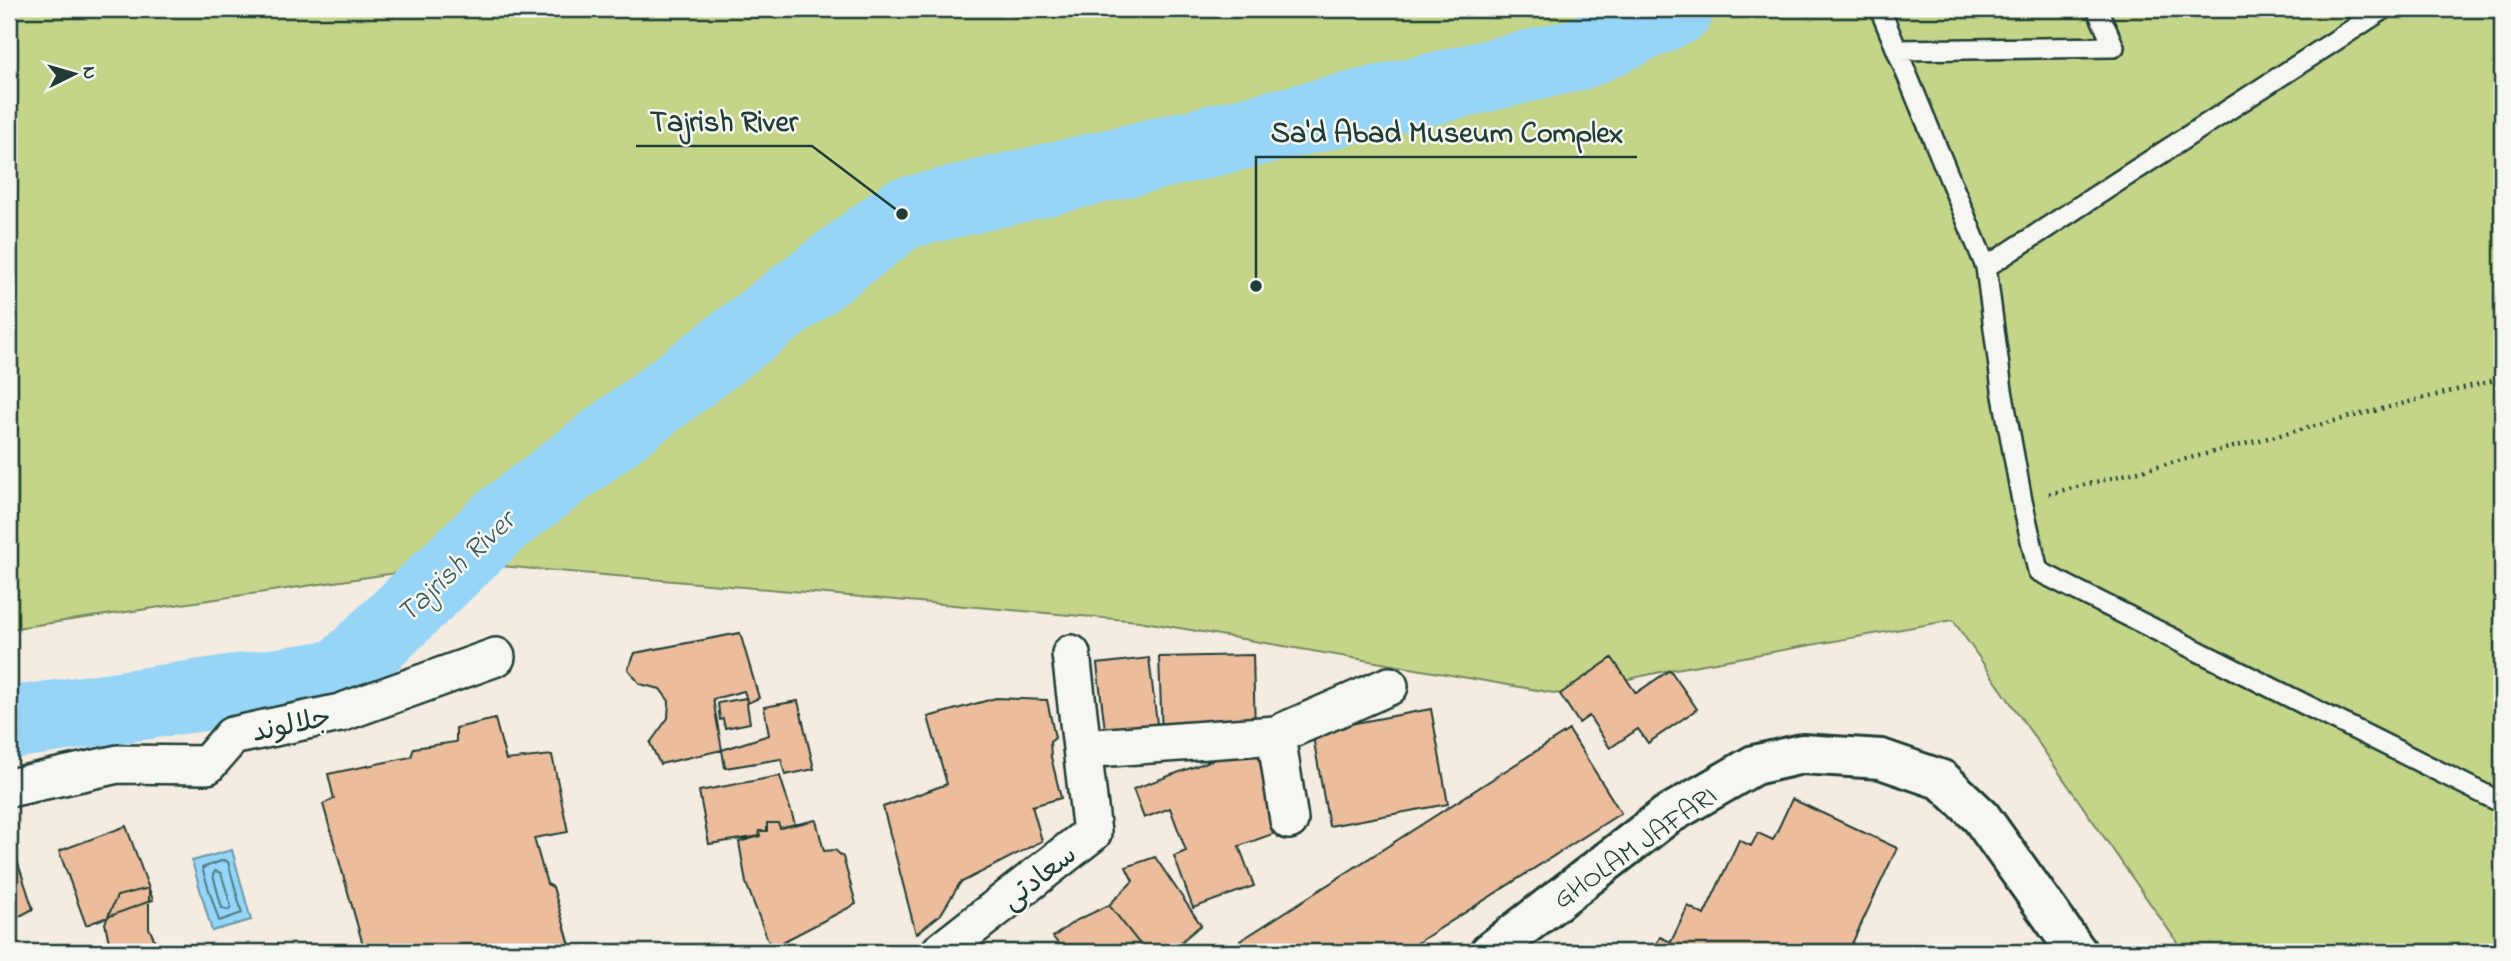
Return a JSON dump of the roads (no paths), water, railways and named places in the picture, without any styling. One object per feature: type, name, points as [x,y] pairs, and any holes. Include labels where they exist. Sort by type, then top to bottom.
[{"type":"main road","name":"GHOLAM JAFARI","points":[[1490,952],[1666,816],[1754,765],[1802,754],[1881,759],[1942,780],[1981,817],[2077,952]]},
{"type":"street","name":"سعادتی","points":[[940,952],[1093,833],[1071,654]]},
{"type":"street","name":"جلالوند","points":[[9,788],[118,764],[207,765],[232,736],[340,713],[496,657]]},
{"type":"street","points":[[1082,749],[1276,735],[1389,686]]},
{"type":"street","points":[[1276,735],[1289,820]]},
{"type":"lane","points":[[1880,9],[1986,267],[2002,390],[2038,571],[2502,803]]},
{"type":"lane","points":[[1897,50],[2114,47],[2096,9]]},
{"type":"lane","points":[[1986,267],[2384,9]]},
{"type":"water","points":[[232,850],[251,920],[212,931],[192,861]]},
{"type":"waterway","name":"Tajrish River","points":[[9,723],[340,675],[499,522],[902,214],[1580,54],[1678,9]]},
{"type":"place","name":"Tajrish River","points":[[902,214]]},
{"type":"place","name":"Sa'd Abad Museum Complex","points":[[1256,286]]}]
